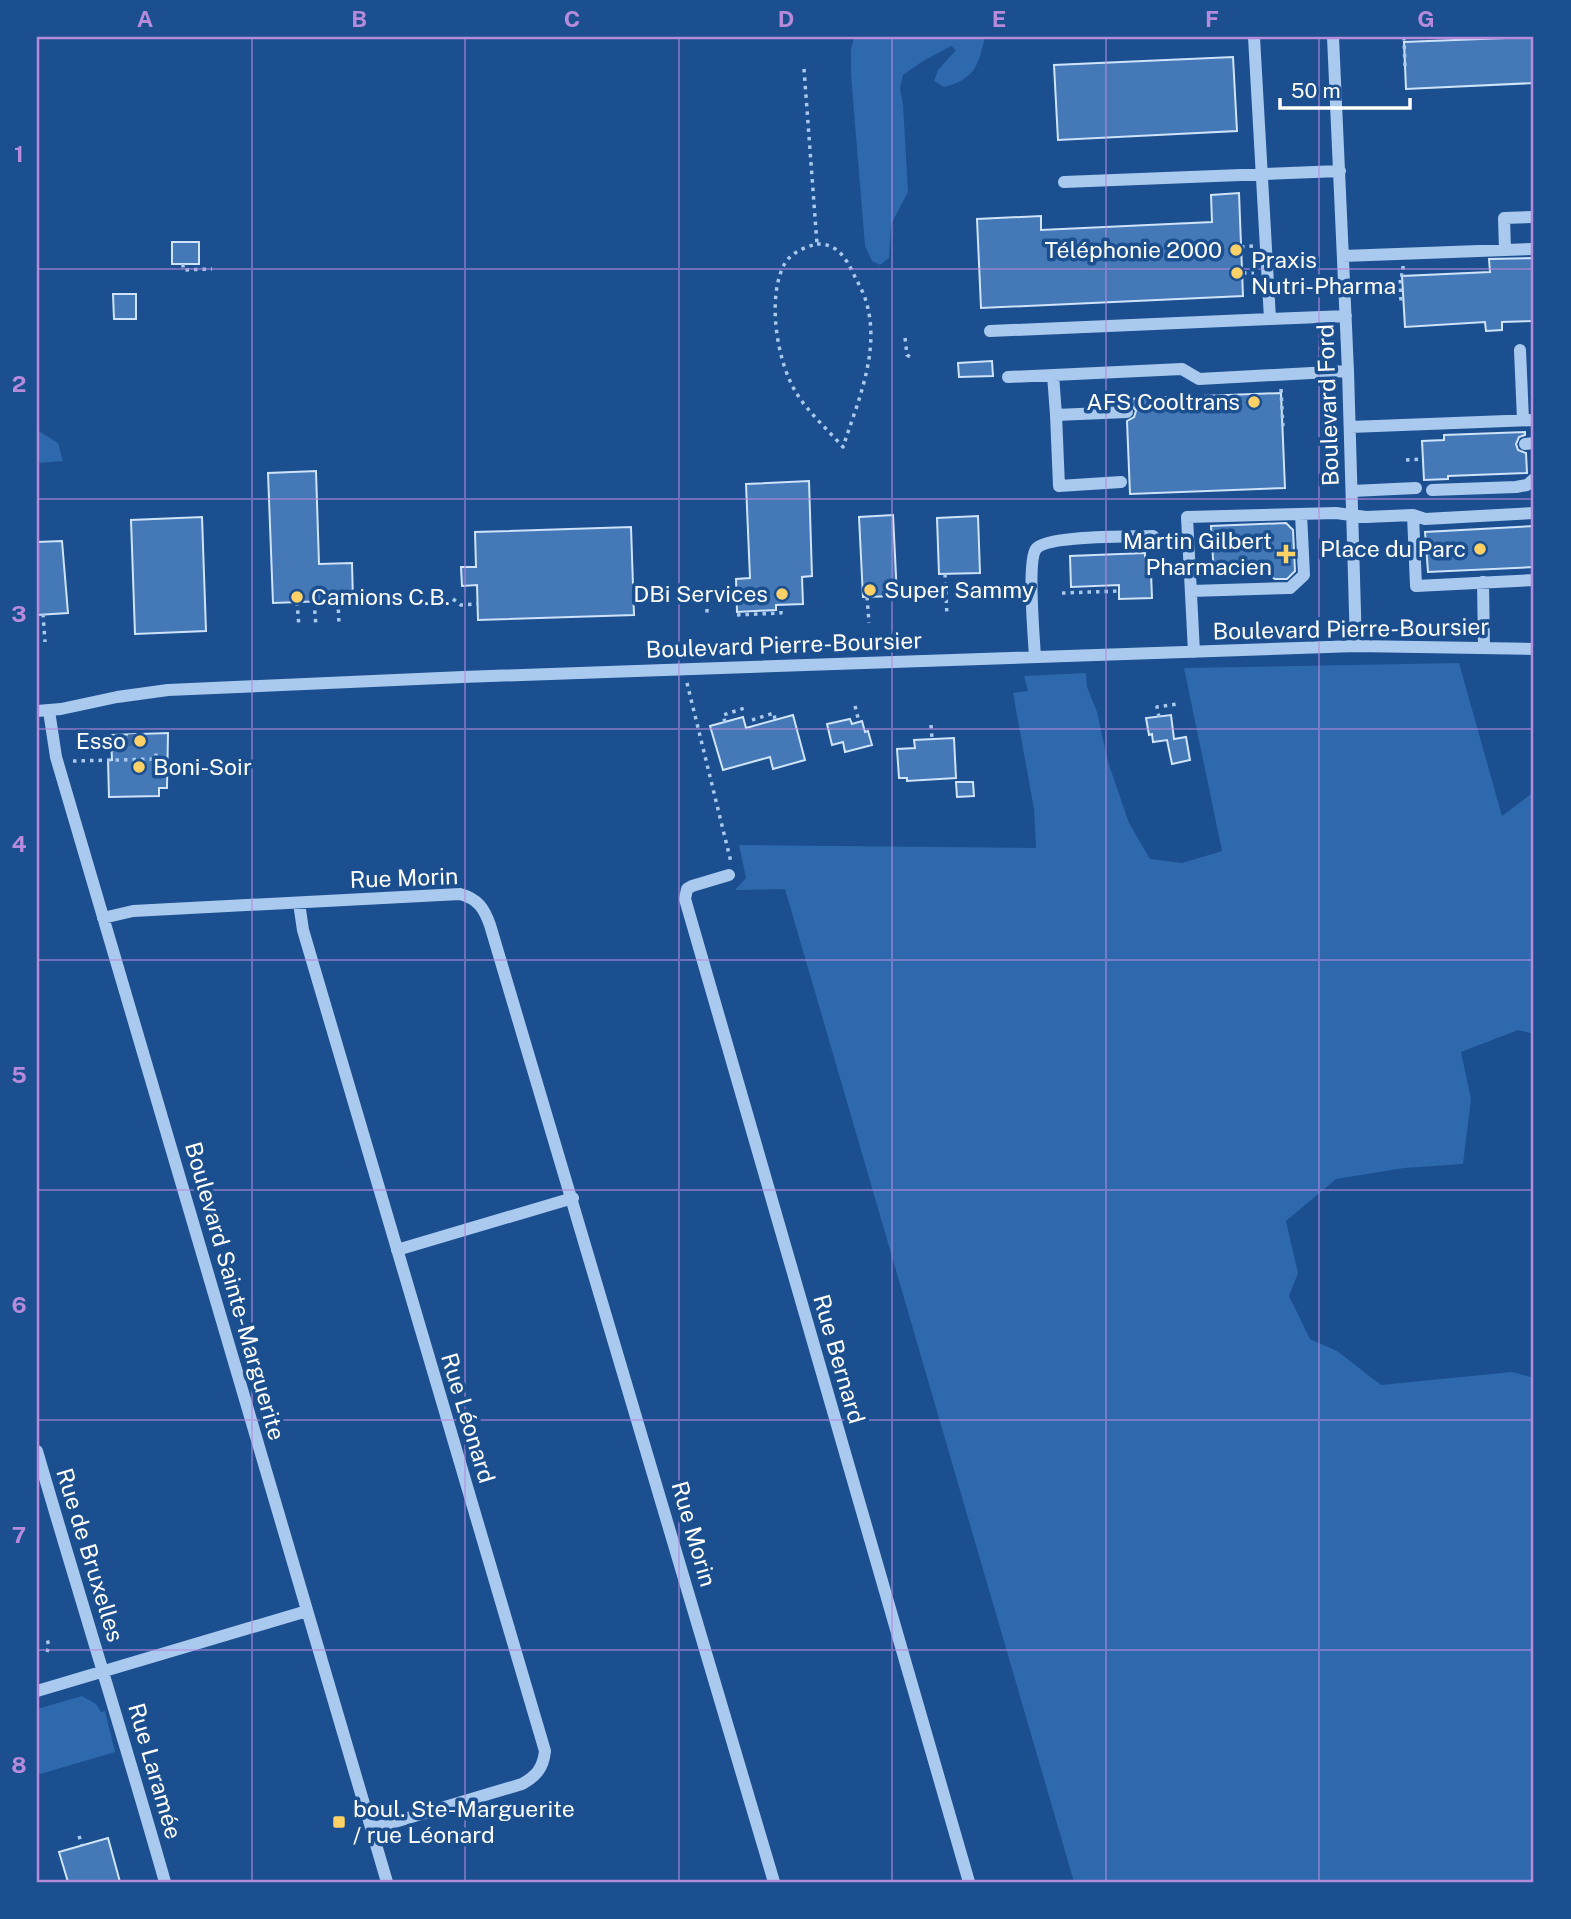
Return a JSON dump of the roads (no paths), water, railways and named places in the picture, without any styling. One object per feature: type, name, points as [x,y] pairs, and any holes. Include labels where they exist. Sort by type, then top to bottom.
[{"type":"street","points":[[1254,37],[1270,319]]},
{"type":"street","name":"Boulevard Ford","points":[[1333,37],[1346,316],[1356,646]]},
{"type":"street","points":[[1065,182],[1340,171]]},
{"type":"street","points":[[1505,250],[1504,218],[1534,216]]},
{"type":"street","points":[[1343,256],[1534,248]]},
{"type":"street","points":[[989,331],[1346,316]]},
{"type":"street","points":[[1350,427],[1529,420],[1520,350]]},
{"type":"street","points":[[1008,377],[1182,369],[1199,379],[1348,371]]},
{"type":"street","points":[[1054,375],[1059,485],[1121,482]]},
{"type":"street","points":[[1056,415],[1127,412]]},
{"type":"street","points":[[1432,489],[1516,487],[1527,485],[1534,480]]},
{"type":"street","points":[[1352,491],[1416,488]]},
{"type":"street","points":[[1194,652],[1187,517],[1353,514],[1366,517],[1413,515],[1425,519],[1534,513]]},
{"type":"street","points":[[1191,591],[1290,588],[1304,575],[1301,514]]},
{"type":"street","points":[[1413,515],[1416,586],[1534,580]]},
{"type":"street","points":[[1035,657],[1032,568],[1036,549],[1042,544],[1060,540],[1153,536]]},
{"type":"street","points":[[1483,582],[1484,648]]},
{"type":"street","name":"Boulevard Pierre-Boursier","points":[[43,711],[124,695],[167,690],[1356,646],[1534,649]]},
{"type":"street","name":"Boulevard Sainte-Marguerite","points":[[43,711],[387,1882]]},
{"type":"street","name":"Rue Bernard","points":[[729,875],[692,886],[687,889],[685,899],[969,1882]]},
{"type":"street","name":"Rue Morin","points":[[103,918],[133,911],[460,894],[469,897],[483,908],[491,925],[573,1198],[774,1882]]},
{"type":"street","name":"Rue Léonard","points":[[299,903],[303,930],[545,1751],[542,1767],[522,1784],[371,1829]]},
{"type":"street","points":[[397,1250],[573,1198]]},
{"type":"street","name":"Rue de Bruxelles","points":[[37,1451],[103,1671]]},
{"type":"street","points":[[37,1691],[307,1611]]},
{"type":"street","name":"Rue Laramée","points":[[103,1671],[165,1882]]},
{"type":"tunnel","points":[[134,734],[135,749]]},
{"type":"place","name":"Téléphonie 2000","points":[[1236,250]]},
{"type":"place","name":"Praxis Nutri-Pharma","points":[[1237,273]]},
{"type":"place","name":"AFS Cooltrans","points":[[1254,402]]},
{"type":"place","name":"Place du Parc","points":[[1480,549]]},
{"type":"place","name":"Martin Gilbert Pharmacien","points":[[1286,554]]},
{"type":"place","name":"Super Sammy","points":[[870,590]]},
{"type":"place","name":"DBi Services","points":[[782,594]]},
{"type":"place","name":"Camions C.B.","points":[[297,597]]},
{"type":"place","name":"Esso","points":[[140,741]]},
{"type":"place","name":"Boni-Soir","points":[[139,767]]},
{"type":"place","name":"boul. Ste-Marguerite / rue Léonard","points":[[339,1822]]}]
